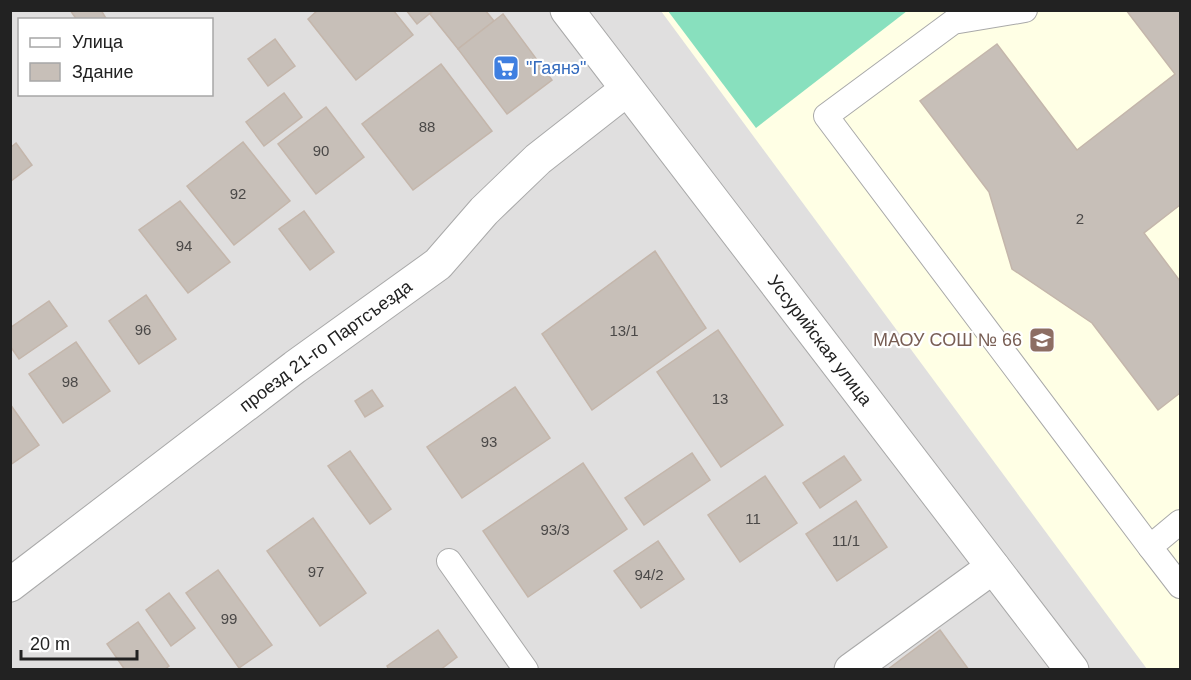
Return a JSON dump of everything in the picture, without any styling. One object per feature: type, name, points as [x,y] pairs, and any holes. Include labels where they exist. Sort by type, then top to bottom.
[{"type":"street","name":"Уссурийская улица","points":[[567,10],[626,90],[1072,669]]},
{"type":"street","name":"проезд 21-го Партсъезда","points":[[10,585],[295,368],[438,264],[484,211],[538,159],[626,90]]},
{"type":"street","points":[[851,669],[993,567]]},
{"type":"lane","points":[[1025,10],[953,22],[826,116],[1180,586]]},
{"type":"lane","points":[[1150,546],[1180,522]]},
{"type":"lane","points":[[448,561],[526,669]]},
{"type":"shaded area","points":[[10,11],[1180,11],[1180,669],[11,669]]},
{"type":"shaded area","name":"МАОУ СОШ № 66","points":[[661,11],[1180,11],[1180,669],[1147,669]]},
{"type":"green space","points":[[668,11],[907,11],[756,128]]},
{"type":"building","points":[[70,10],[101,10],[106,18],[76,18]]},
{"type":"building","points":[[318,10],[393,10],[413,35],[356,80],[308,19]]},
{"type":"building","points":[[406,10],[434,10],[417,24]]},
{"type":"building","points":[[434,10],[485,10],[494,21],[458,49],[430,14]]},
{"type":"building","points":[[1126,10],[1180,10],[1180,205],[1144,233],[1180,281],[1180,393],[1158,410],[1092,323],[1012,269],[989,192],[920,101],[997,44],[1077,150],[1175,74]]},
{"type":"building","points":[[503,14],[552,80],[507,114],[458,49]]},
{"type":"building","points":[[275,39],[295,66],[268,86],[248,59]]},
{"type":"building","points":[[441,64],[492,131],[413,190],[362,124]]},
{"type":"building","points":[[284,93],[302,117],[264,146],[246,122]]},
{"type":"building","points":[[326,107],[364,157],[316,194],[278,144]]},
{"type":"building","points":[[243,142],[290,201],[234,245],[187,186]]},
{"type":"building","points":[[16,143],[32,165],[11,181],[10,148]]},
{"type":"building","points":[[180,201],[230,262],[188,293],[139,230]]},
{"type":"building","points":[[304,211],[334,252],[310,270],[279,229]]},
{"type":"building","points":[[655,251],[706,328],[592,410],[542,334]]},
{"type":"building","points":[[146,295],[176,339],[139,364],[109,321]]},
{"type":"building","points":[[49,301],[67,326],[19,359],[10,346],[10,328]]},
{"type":"building","points":[[718,330],[783,425],[721,467],[657,372]]},
{"type":"building","points":[[76,342],[110,391],[63,423],[29,374]]},
{"type":"building","points":[[515,387],[550,438],[462,498],[427,447]]},
{"type":"building","points":[[372,390],[383,406],[365,417],[355,401]]},
{"type":"building","points":[[10,404],[39,445],[10,465]]},
{"type":"building","points":[[350,451],[391,509],[370,524],[328,466]]},
{"type":"building","points":[[692,453],[710,480],[644,525],[625,498]]},
{"type":"building","points":[[844,456],[861,480],[820,508],[803,483]]},
{"type":"building","points":[[583,463],[627,529],[528,597],[483,531]]},
{"type":"building","points":[[765,476],[797,523],[740,562],[708,515]]},
{"type":"building","points":[[856,501],[887,547],[837,581],[806,534]]},
{"type":"building","points":[[313,518],[366,593],[320,626],[267,551]]},
{"type":"building","points":[[658,541],[684,579],[641,608],[614,571]]},
{"type":"building","points":[[218,570],[272,645],[239,668],[186,593]]},
{"type":"building","points":[[169,593],[195,628],[171,646],[146,610]]},
{"type":"building","points":[[138,622],[169,666],[164,670],[125,670],[107,644]]},
{"type":"building","points":[[438,630],[457,657],[440,670],[389,670],[387,666]]},
{"type":"building","points":[[940,630],[969,670],[887,670]]},
{"type":"place","name":"\"Гаянэ\"","points":[[506,68]]},
{"type":"place","name":"МАОУ СОШ № 66","points":[[1042,340]]}]
